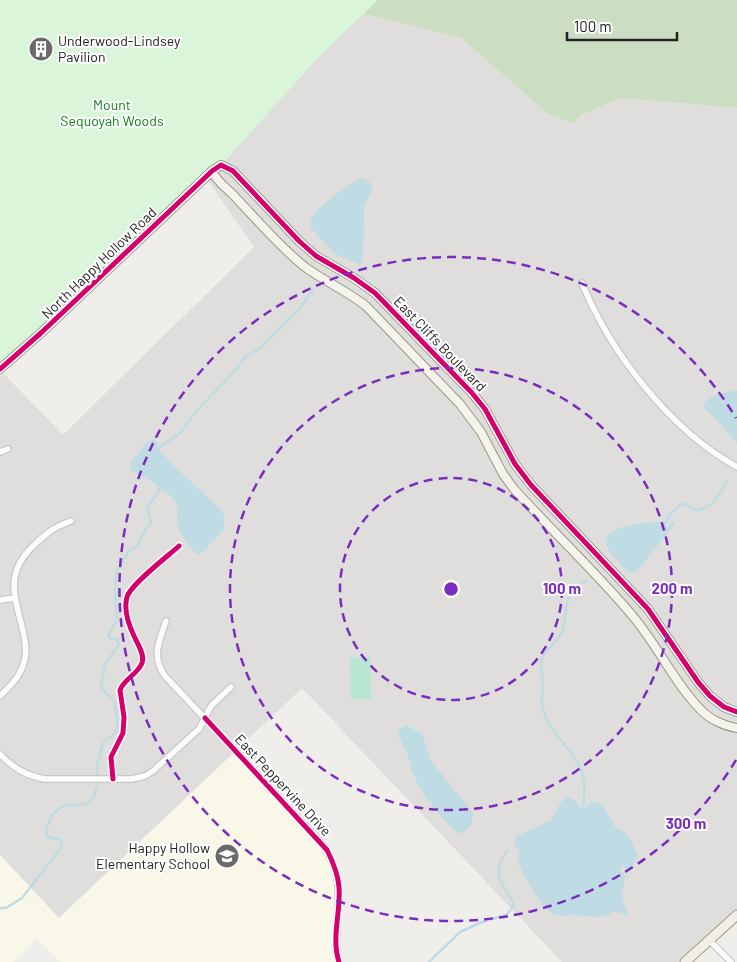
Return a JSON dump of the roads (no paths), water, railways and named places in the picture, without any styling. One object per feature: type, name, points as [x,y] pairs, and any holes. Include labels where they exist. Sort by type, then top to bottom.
[{"type":"main road","points":[[685,962],[737,915]]},
{"type":"street","name":"East Cliffs Boulevard","points":[[737,712],[710,696],[698,682],[648,610],[531,485],[515,464],[485,409],[472,393],[375,292],[316,256],[233,171],[221,165],[212,171],[215,178],[232,192],[292,256],[306,268],[350,294],[366,306],[454,397],[474,421],[503,474],[514,489],[632,614],[701,711],[714,720],[737,728]]},
{"type":"street","name":"North Happy Hollow Road","points":[[0,368],[42,332],[212,171]]},
{"type":"street","points":[[292,256],[303,244]]},
{"type":"street","points":[[582,283],[601,323],[633,373],[674,418],[700,440],[737,466]]},
{"type":"street","points":[[0,452],[8,449]]},
{"type":"street","points":[[0,696],[19,676],[26,656],[26,641],[15,598],[14,578],[17,566],[24,554],[52,528],[71,521]]},
{"type":"street","points":[[0,600],[15,598]]},
{"type":"street","name":"East Peppervine Drive","points":[[166,621],[156,657],[158,666],[319,840],[334,862],[339,887],[336,933],[339,962]]},
{"type":"street","points":[[0,754],[18,771],[29,776],[44,779],[132,779],[145,776],[199,729],[212,706],[231,687]]},
{"type":"street","points":[[709,940],[731,962]]},
{"type":"water","points":[[362,178],[369,182],[373,188],[364,207],[363,257],[360,265],[334,253],[311,228],[311,220],[319,209],[334,196]]},
{"type":"water","points":[[737,390],[737,444],[717,420],[703,407],[712,397]]},
{"type":"water","points":[[153,439],[157,441],[158,449],[174,466],[223,512],[225,529],[198,555],[180,533],[177,520],[178,504],[153,482],[130,470],[130,464],[147,442]]},
{"type":"water","points":[[673,521],[676,521],[670,530],[637,571],[633,573],[623,567],[609,550],[607,538],[616,530],[653,522],[658,522],[668,527]]},
{"type":"water","points":[[406,725],[422,734],[431,761],[470,809],[473,817],[472,824],[460,834],[434,808],[413,773],[399,735],[399,729]]},
{"type":"water","points":[[568,797],[575,800],[581,809],[584,809],[592,801],[602,804],[615,827],[626,833],[631,840],[638,856],[629,872],[623,866],[620,870],[625,876],[622,895],[628,914],[626,917],[624,914],[614,911],[605,916],[596,917],[557,915],[540,901],[519,865],[520,852],[514,843],[517,836],[550,821],[561,802]]},
{"type":"waterway","points":[[156,450],[180,433],[200,407],[235,371],[245,357],[260,348],[299,309],[313,290]]},
{"type":"waterway","points":[[663,527],[670,515],[682,503],[696,510],[711,504],[727,481]]},
{"type":"waterway","points":[[97,774],[97,765],[103,743],[115,733],[118,725],[114,701],[101,686],[105,665],[119,644],[117,639],[111,639],[108,635],[117,620],[115,589],[117,570],[129,551],[138,545],[145,530],[151,523],[147,508],[158,492],[160,487],[158,485]]},
{"type":"waterway","points":[[583,810],[584,786],[582,772],[572,754],[553,730],[544,713],[541,661],[545,653],[561,634],[569,596],[573,590],[586,581]]},
{"type":"waterway","points":[[0,908],[6,908],[22,898],[60,849],[61,840],[48,837],[46,833],[47,825],[54,813],[66,806],[82,805],[90,802],[97,787]]},
{"type":"waterway","points":[[429,962],[460,932],[482,922],[506,915],[513,907],[513,902],[502,883],[499,872],[499,866],[507,851]]},
{"type":"place","name":"Underwood-Lindsey Pavilion","points":[[41,49]]},
{"type":"place","name":"Happy Hollow Elementary School","points":[[227,856]]},
{"type":"park label","name":"Mount Sequoyah Woods","points":[[112,114]]}]
